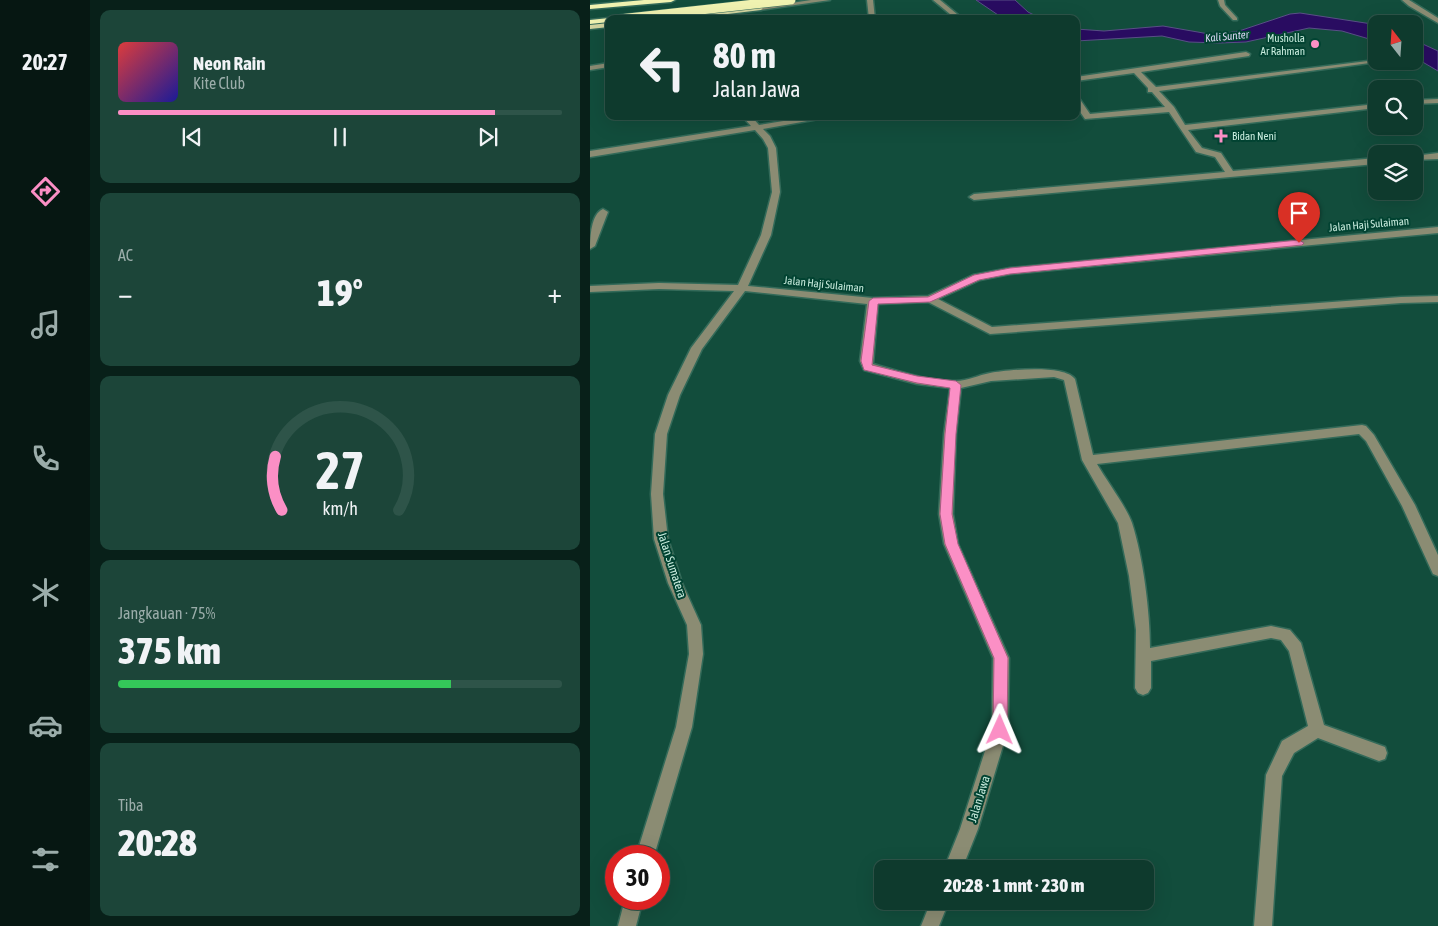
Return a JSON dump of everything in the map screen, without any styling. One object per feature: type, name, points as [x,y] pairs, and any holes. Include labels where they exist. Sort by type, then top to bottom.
[{"type":"highway","points":[[590,8],[671,0]]},
{"type":"highway","points":[[654,15],[791,0]]},
{"type":"highway","points":[[590,22],[605,20]]},
{"type":"main road","points":[[701,15],[761,8],[767,0]]},
{"type":"main road","points":[[590,27],[605,25]]},
{"type":"street","points":[[761,8],[827,0]]},
{"type":"street","points":[[870,0],[872,15]]},
{"type":"street","points":[[936,0],[955,15]]},
{"type":"street","points":[[1220,0],[1222,5],[1235,19]]},
{"type":"street","points":[[1405,0],[1438,21]]},
{"type":"street","points":[[1080,78],[1246,54]]},
{"type":"street","points":[[1151,90],[1368,63]]},
{"type":"street","points":[[590,68],[605,66]]},
{"type":"street","points":[[1136,70],[1151,90],[1171,110],[1199,150],[1218,155],[1231,174]]},
{"type":"street","points":[[1423,102],[1438,101]]},
{"type":"street","points":[[1080,106],[1088,117],[1171,110]]},
{"type":"street","points":[[1183,128],[1368,107]]},
{"type":"street","name":"Jalan Sumatera","points":[[649,845],[684,726],[696,654],[694,625],[675,583],[661,539],[657,494],[661,434],[674,395],[697,348],[742,288],[766,235],[776,192],[772,148],[768,138],[750,120]]},
{"type":"street","points":[[590,154],[804,120]]},
{"type":"street","points":[[1423,157],[1438,156]]},
{"type":"street","points":[[974,197],[1368,163]]},
{"type":"street","points":[[590,246],[602,212]]},
{"type":"street","name":"Jalan Haji Sulaiman","points":[[590,289],[659,286],[742,288],[873,301],[930,300],[977,277],[1010,271],[1438,230]]},
{"type":"street","points":[[930,300],[990,331],[1401,300],[1438,299]]},
{"type":"street","points":[[873,301],[866,361],[868,368],[917,380],[956,385],[991,377],[1054,373],[1066,376],[1069,379],[1088,460],[1125,522],[1136,576],[1143,630],[1143,688]]},
{"type":"street","name":"Jalan Jawa","points":[[956,385],[950,434],[946,514],[951,544],[1001,658],[1000,730],[969,829],[957,860]]},
{"type":"street","points":[[1088,460],[1362,429],[1370,438],[1408,505],[1438,570]]},
{"type":"street","points":[[1143,656],[1271,632],[1285,635],[1296,648],[1317,730]]},
{"type":"street","points":[[1317,730],[1379,753]]},
{"type":"street","points":[[1263,926],[1274,775],[1288,747],[1317,730]]},
{"type":"street","points":[[627,926],[631,910]]},
{"type":"street","points":[[930,926],[936,910]]},
{"type":"water","points":[[976,0],[1015,0],[1034,15],[998,15]]},
{"type":"water","name":"Kali Sunter","points":[[1300,13],[1368,23],[1368,39],[1342,31],[1309,28],[1246,42],[1189,42],[1162,36],[1080,41],[1080,29],[1104,31],[1163,26],[1215,35],[1239,31],[1290,14]]},
{"type":"water","points":[[1423,44],[1438,51],[1438,71],[1423,62]]},
{"type":"place","name":"Musholla Ar Rahman","points":[[1315,44]]},
{"type":"place","name":"Bidan Neni","points":[[1221,136]]},
{"type":"route","points":[[1000,730],[1001,658],[968,587],[951,544],[946,514],[950,434],[956,385],[917,380],[868,368],[866,361],[873,301],[930,300],[977,277],[1010,271],[1299,243]]}]
